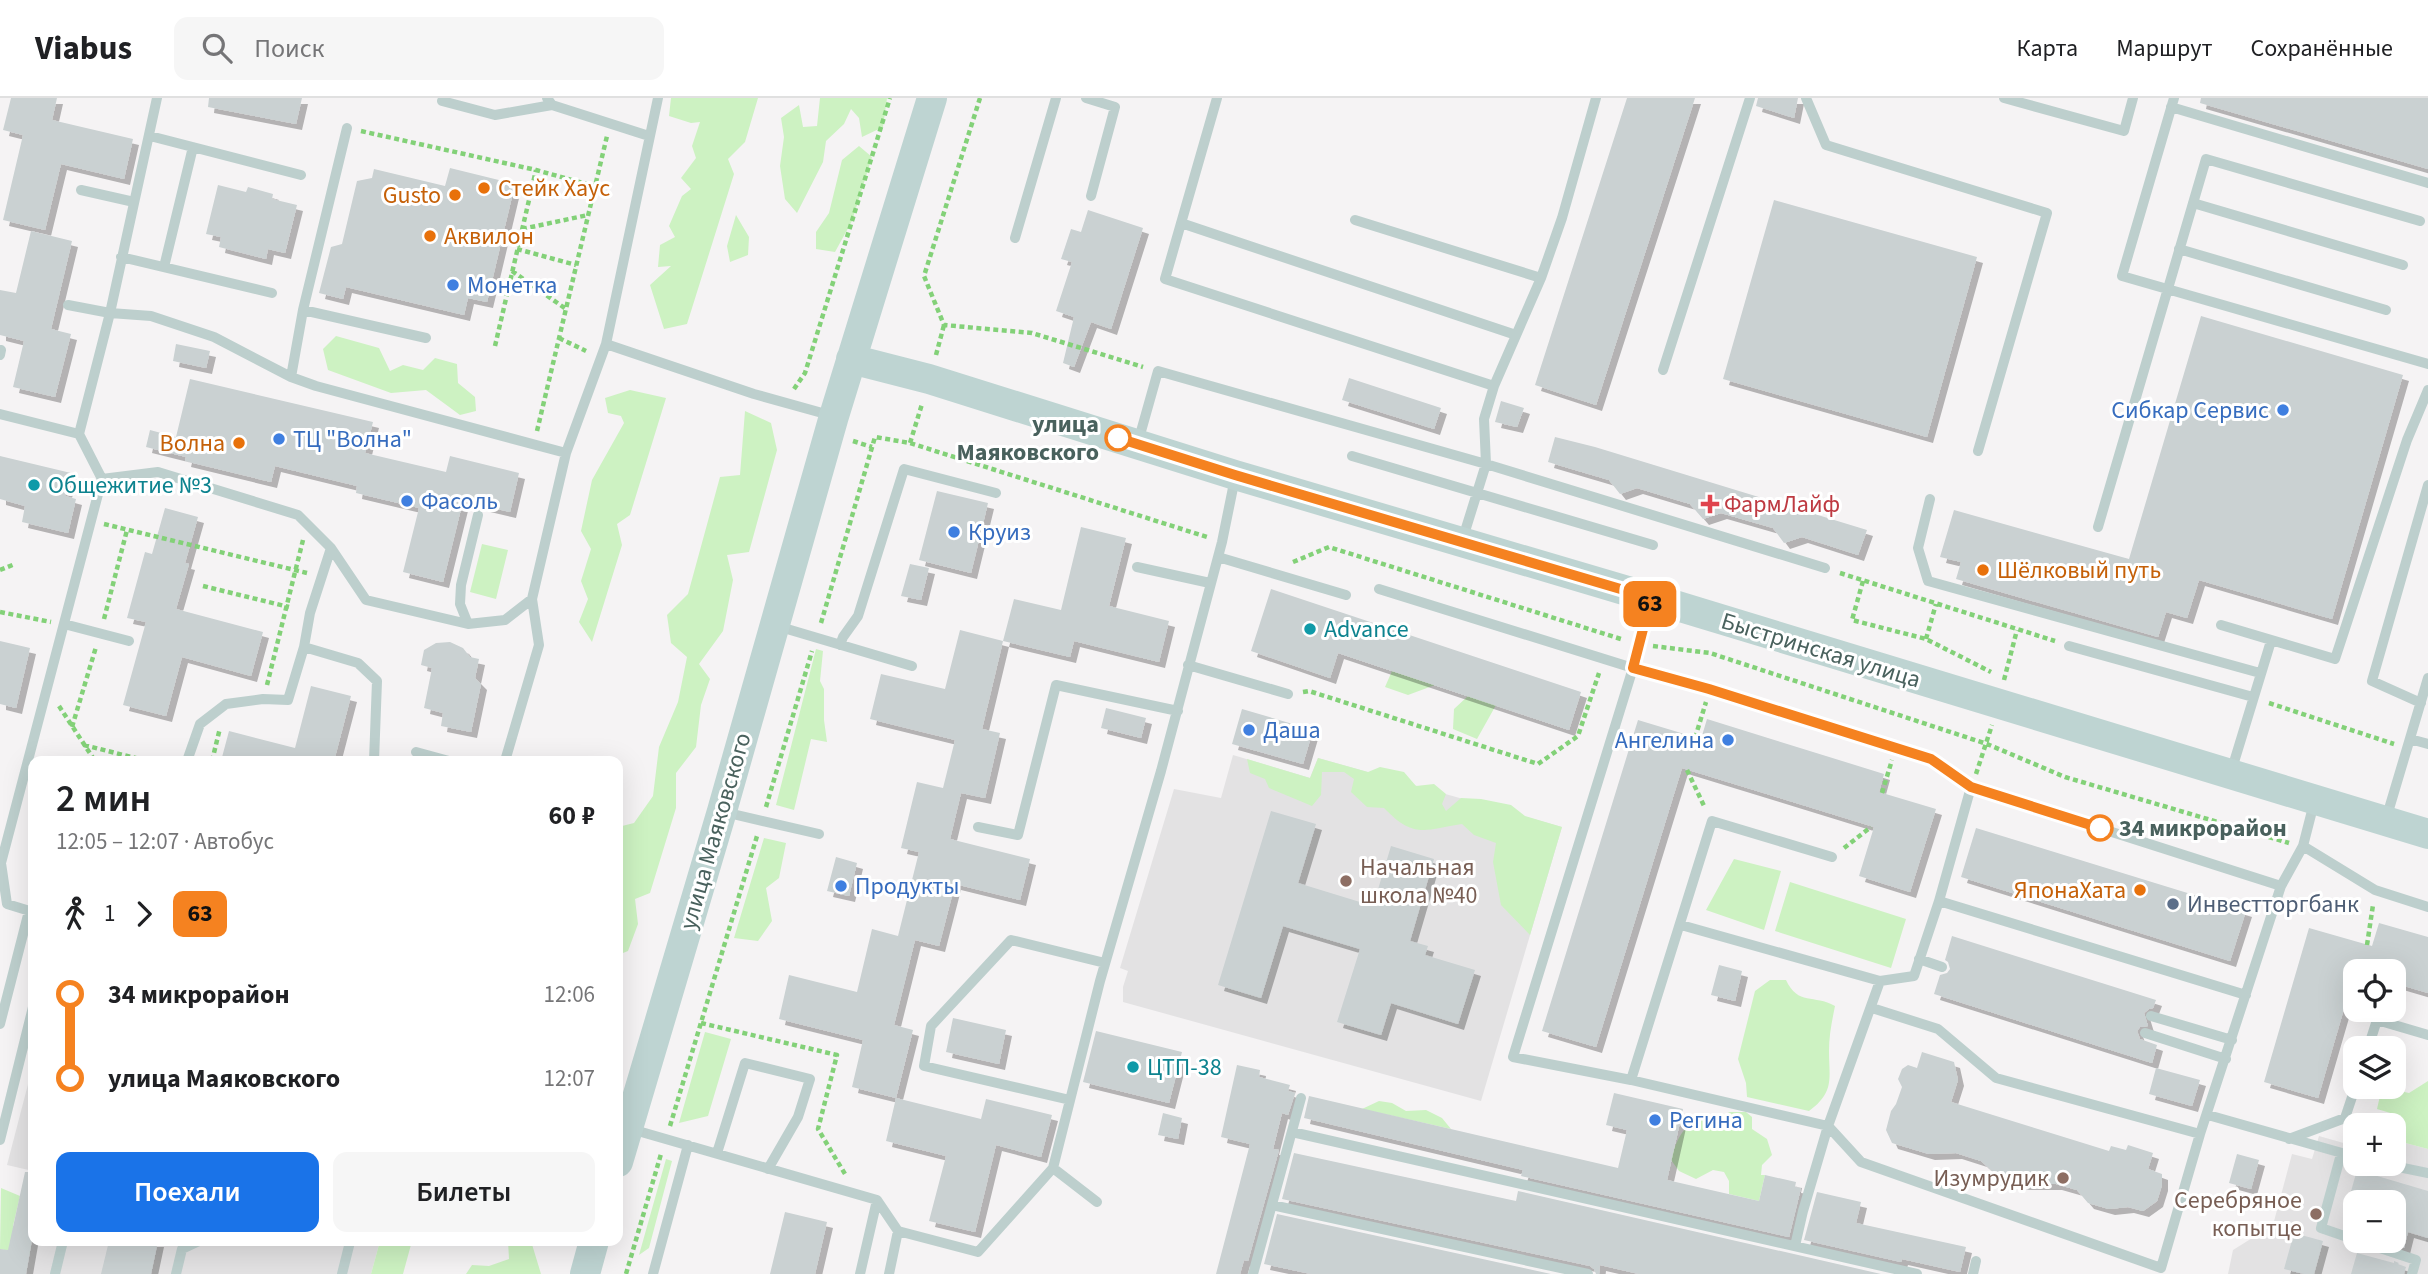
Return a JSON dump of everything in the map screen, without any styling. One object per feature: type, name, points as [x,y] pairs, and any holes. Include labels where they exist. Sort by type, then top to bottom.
[{"type":"main road","name":"улица Маяковского","points":[[623,1145],[722,811],[834,416],[932,98]]},
{"type":"main road","name":"Быстринская улица","points":[[851,359],[929,379],[1235,475],[2428,834]]},
{"type":"main road","points":[[584,1274],[592,1246]]},
{"type":"lane","points":[[29,756],[102,479],[79,434],[110,313],[157,98]]},
{"type":"lane","points":[[506,756],[539,645],[532,599],[566,453],[606,344],[659,98]]},
{"type":"lane","points":[[1015,238],[1056,98]]},
{"type":"lane","points":[[1086,98],[1115,107],[1091,196]]},
{"type":"lane","points":[[1217,98],[1165,279],[1494,386]]},
{"type":"lane","points":[[1462,542],[1486,464],[1484,419],[1494,386],[1541,278],[1562,218],[1596,98]]},
{"type":"lane","points":[[1663,370],[1750,98]]},
{"type":"lane","points":[[1806,98],[1826,145],[2047,213],[1978,451]]},
{"type":"lane","points":[[2004,98],[2124,131],[2133,98]]},
{"type":"lane","points":[[442,101],[495,115],[549,102],[649,136]]},
{"type":"lane","points":[[2428,183],[2172,103],[2122,276],[2428,364]]},
{"type":"lane","points":[[291,377],[303,310],[347,128]]},
{"type":"lane","points":[[150,136],[302,175]]},
{"type":"lane","points":[[164,267],[193,147]]},
{"type":"lane","points":[[2098,527],[2206,159],[2420,221]]},
{"type":"lane","points":[[81,190],[134,202]]},
{"type":"lane","points":[[2193,204],[2403,265]]},
{"type":"lane","points":[[1356,220],[1541,278]]},
{"type":"lane","points":[[1181,223],[1516,335]]},
{"type":"lane","points":[[2179,249],[2386,310]]},
{"type":"lane","points":[[121,257],[272,293]]},
{"type":"lane","points":[[68,304],[110,313],[151,316],[214,337],[291,377],[566,453]]},
{"type":"lane","points":[[303,310],[426,338]]},
{"type":"lane","points":[[606,344],[754,394],[834,416]]},
{"type":"lane","points":[[1137,444],[1158,371],[1486,464],[1825,568]]},
{"type":"lane","points":[[2221,625],[2335,659],[2407,440],[2428,390]]},
{"type":"lane","points":[[0,414],[79,434]]},
{"type":"lane","points":[[1352,456],[1653,545]]},
{"type":"lane","points":[[840,645],[858,616],[904,469],[996,493]]},
{"type":"lane","points":[[102,479],[158,472],[298,515],[331,548],[366,600],[468,624],[505,620],[532,599]]},
{"type":"lane","points":[[628,1128],[877,1200],[898,1231],[978,1252],[1053,1168],[1105,963],[1178,711],[1222,542],[1235,475]]},
{"type":"lane","points":[[2421,703],[2372,681],[2428,485]]},
{"type":"lane","points":[[1930,499],[1918,548],[1928,581],[2260,673]]},
{"type":"lane","points":[[468,624],[460,604],[461,585],[478,515]]},
{"type":"lane","points":[[189,756],[200,724],[226,704],[263,699],[288,700],[304,647],[310,613],[331,548]]},
{"type":"lane","points":[[1218,557],[1346,595]]},
{"type":"lane","points":[[1137,566],[1210,583]]},
{"type":"lane","points":[[1379,589],[1931,759],[1971,787],[2281,886]]},
{"type":"lane","points":[[1651,598],[1633,668],[1513,1057],[1631,1080],[1828,1126],[1861,1162],[2161,1268],[2200,1134],[2281,886],[2303,846],[2314,799]]},
{"type":"lane","points":[[64,624],[129,641]]},
{"type":"lane","points":[[775,625],[912,666]]},
{"type":"lane","points":[[2230,774],[2271,640]]},
{"type":"lane","points":[[2069,646],[2253,697]]},
{"type":"lane","points":[[304,647],[358,663],[377,681],[374,756]]},
{"type":"lane","points":[[1188,665],[1288,694]]},
{"type":"lane","points":[[2386,821],[2428,677]]},
{"type":"lane","points":[[978,827],[1018,835],[1056,685],[1178,711]]},
{"type":"lane","points":[[2409,743],[2428,744]]},
{"type":"lane","points":[[416,752],[431,756]]},
{"type":"lane","points":[[28,760],[1,863],[7,904],[28,910]]},
{"type":"lane","points":[[1681,925],[1880,981],[1914,976],[1939,901],[1971,787]]},
{"type":"lane","points":[[722,811],[819,834]]},
{"type":"lane","points":[[1631,1080],[1712,821],[1832,857]]},
{"type":"lane","points":[[2303,846],[2375,890],[2428,907]]},
{"type":"lane","points":[[1939,901],[2246,995]]},
{"type":"lane","points":[[0,1024],[28,922]]},
{"type":"lane","points":[[1070,1100],[924,1066],[931,1026],[1011,940],[1105,963]]},
{"type":"lane","points":[[1919,959],[1942,967]]},
{"type":"lane","points":[[1795,1246],[1828,1126],[1880,981]]},
{"type":"lane","points":[[1872,1008],[1938,1029],[1996,1078],[2200,1134]]},
{"type":"lane","points":[[2151,1016],[2232,1040]]},
{"type":"lane","points":[[2372,1036],[2377,1020],[2428,1035]]},
{"type":"lane","points":[[0,1140],[28,1027]]},
{"type":"lane","points":[[2145,1033],[2226,1059]]},
{"type":"lane","points":[[717,1153],[745,1063],[810,1079],[797,1116],[768,1169]]},
{"type":"lane","points":[[1254,1274],[1301,1098]]},
{"type":"lane","points":[[2289,1139],[2345,1118],[2351,1099]]},
{"type":"lane","points":[[2208,1115],[2341,1154],[2321,1228],[2343,1235]]},
{"type":"lane","points":[[1292,1132],[1917,1274]]},
{"type":"lane","points":[[653,1274],[688,1145]]},
{"type":"lane","points":[[1053,1168],[1097,1202]]},
{"type":"lane","points":[[2406,1168],[2428,1173]]},
{"type":"lane","points":[[860,1274],[877,1200]]},
{"type":"lane","points":[[1272,1205],[1588,1274]]},
{"type":"lane","points":[[889,1274],[898,1231]]},
{"type":"lane","points":[[55,1274],[62,1246]]},
{"type":"lane","points":[[176,1274],[182,1249],[188,1246]]},
{"type":"lane","points":[[342,1274],[349,1246]]},
{"type":"lane","points":[[2397,1253],[2416,1259],[2412,1274]]},
{"type":"lane","points":[[1973,1274],[1976,1261]]},
{"type":"path","points":[[792,393],[805,373],[890,98]]},
{"type":"path","points":[[980,98],[924,276],[944,325],[1032,333],[1158,371]]},
{"type":"path","points":[[534,445],[610,123]]},
{"type":"path","points":[[347,128],[536,170],[595,186]]},
{"type":"path","points":[[495,346],[536,170]]},
{"type":"path","points":[[522,229],[588,215]]},
{"type":"path","points":[[517,249],[576,264]]},
{"type":"path","points":[[512,271],[566,309]]},
{"type":"path","points":[[626,1274],[875,437],[911,443],[1222,542]]},
{"type":"path","points":[[91,521],[321,577]]},
{"type":"path","points":[[263,699],[307,523]]},
{"type":"path","points":[[1293,562],[1329,547],[1639,644],[1710,653],[1987,744],[2065,778],[2303,846]]},
{"type":"path","points":[[1281,559],[1305,566]]},
{"type":"path","points":[[0,570],[15,564]]},
{"type":"path","points":[[1825,568],[2069,646]]},
{"type":"path","points":[[1863,581],[1853,620],[1927,639],[2004,679]]},
{"type":"path","points":[[203,586],[310,613]]},
{"type":"path","points":[[1927,639],[1936,604]]},
{"type":"path","points":[[0,612],[64,624]]},
{"type":"path","points":[[1288,694],[1309,691],[1538,765],[1578,736],[1610,635]]},
{"type":"path","points":[[47,687],[91,756]]},
{"type":"path","points":[[1695,738],[1709,689]]},
{"type":"path","points":[[2253,697],[2409,743]]},
{"type":"path","points":[[83,744],[128,756]]},
{"type":"path","points":[[1882,793],[1896,748]]},
{"type":"path","points":[[1687,770],[1712,821]]},
{"type":"path","points":[[1832,857],[1871,827]]},
{"type":"path","points":[[2367,945],[2375,890]]},
{"type":"shaded area","name":"Начальная школа №40","points":[[1233,755],[1310,778],[1318,758],[1562,827],[1481,1101],[1123,1002],[1123,987],[1128,971],[1120,968],[1174,789],[1221,798]]},
{"type":"shaded area","points":[[28,1084],[28,1170],[7,1165]]},
{"type":"shaded area","name":"Серебряное копытце","points":[[2319,1136],[2343,1143],[2343,1176],[2406,1176],[2406,1143],[2428,1149],[2428,1274],[2228,1274],[2233,1250],[2273,1225],[2292,1154],[2312,1159]]},
{"type":"shaded area","points":[[31,1246],[379,1246],[371,1274],[0,1274],[0,1249],[29,1254]]},
{"type":"green space","points":[[671,98],[758,98],[745,142],[728,159],[734,174],[687,324],[664,329],[650,285],[671,266],[658,267],[660,245],[675,237],[669,226],[682,196],[691,189],[681,178],[696,158],[692,146],[700,122],[691,123],[669,116]]},
{"type":"green space","points":[[820,98],[887,98],[883,127],[862,137],[859,118],[851,109],[844,124],[826,141],[823,162],[797,213],[785,199],[780,166],[784,137],[781,118],[799,105],[803,127],[817,126]]},
{"type":"green space","points":[[859,146],[872,157],[852,221],[835,252],[816,249],[816,232],[829,213],[842,160]]},
{"type":"green space","points":[[736,215],[749,237],[748,255],[730,262],[727,246]]},
{"type":"green space","points":[[336,336],[379,348],[390,371],[403,365],[423,370],[435,358],[457,364],[458,383],[475,397],[476,411],[460,415],[426,390],[391,393],[328,370],[323,349]]},
{"type":"green space","points":[[630,390],[666,398],[630,515],[617,524],[622,545],[592,642],[579,622],[588,599],[581,581],[591,549],[581,531],[592,480],[624,423],[621,416],[608,413],[605,398]]},
{"type":"green space","points":[[745,411],[771,423],[777,450],[749,552],[727,555],[733,580],[723,631],[699,664],[710,679],[701,705],[696,747],[676,773],[676,808],[650,893],[635,899],[638,924],[628,951],[623,953],[623,826],[634,823],[653,796],[659,747],[678,702],[687,657],[671,643],[667,615],[688,594],[720,477],[740,475]]},
{"type":"green space","points":[[482,544],[508,550],[496,599],[470,592]]},
{"type":"green space","points":[[816,649],[823,651],[820,681],[824,689],[827,742],[811,739],[794,810],[776,805]]},
{"type":"green space","points":[[1392,671],[1435,685],[1408,695],[1385,687]]},
{"type":"green space","points":[[1468,696],[1496,705],[1477,739],[1453,729],[1454,709]]},
{"type":"green space","points":[[1318,758],[1368,772],[1380,767],[1404,772],[1416,786],[1434,784],[1446,794],[1442,804],[1446,811],[1461,798],[1481,799],[1511,805],[1525,816],[1562,827],[1530,935],[1501,905],[1493,862],[1496,843],[1474,835],[1462,824],[1420,830],[1394,818],[1384,808],[1367,807],[1351,792],[1354,779],[1344,772],[1322,772],[1321,795],[1312,806],[1269,788],[1265,779],[1250,773],[1247,759],[1310,778]]},
{"type":"green space","points":[[764,838],[786,843],[779,878],[766,888],[772,921],[758,941],[734,938]]},
{"type":"green space","points":[[1734,859],[1781,871],[1764,930],[1706,910]]},
{"type":"green space","points":[[1790,882],[1906,919],[1891,968],[1775,931]]},
{"type":"green space","points":[[1770,980],[1786,980],[1801,996],[1835,1006],[1830,1039],[1829,1084],[1823,1097],[1809,1111],[1747,1097],[1746,1083],[1738,1059],[1755,991]]},
{"type":"green space","points":[[705,1032],[731,1039],[708,1116],[679,1123]]},
{"type":"green space","points":[[2428,1081],[2428,1149],[2406,1143],[2406,1113],[2390,1113],[2377,1109],[2379,1099],[2406,1099],[2406,1092]]},
{"type":"green space","points":[[1379,1101],[1392,1103],[1406,1111],[1426,1110],[1442,1118],[1451,1129],[1362,1109]]},
{"type":"green space","points":[[1730,1112],[1746,1112],[1752,1117],[1752,1129],[1767,1139],[1772,1155],[1762,1165],[1761,1175],[1765,1175],[1759,1201],[1729,1194],[1729,1181],[1724,1172],[1713,1170],[1696,1179],[1679,1171],[1671,1160],[1685,1129],[1703,1118]]},
{"type":"green space","points":[[666,1159],[672,1161],[649,1248],[639,1255]]},
{"type":"green space","points":[[1,1188],[20,1196],[13,1226],[28,1230],[28,1246],[30,1246],[29,1255],[0,1249]]},
{"type":"green space","points":[[379,1246],[411,1246],[403,1274],[371,1274]]},
{"type":"green space","points":[[508,1246],[533,1246],[541,1274],[466,1274],[472,1265],[489,1266],[509,1259]]},
{"type":"building","points":[[11,98],[57,98],[52,120],[133,139],[124,179],[61,164],[45,230],[3,220],[23,135],[3,130]]},
{"type":"building","points":[[209,98],[302,98],[296,124],[208,107]]},
{"type":"building","points":[[1627,98],[1695,98],[1596,405],[1535,385]]},
{"type":"building","points":[[1758,98],[1798,98],[1794,118],[1756,106]]},
{"type":"building","points":[[2201,98],[2428,98],[2428,169],[2200,103]]},
{"type":"building","name":"Аквилон","points":[[450,168],[515,184],[487,302],[468,298],[464,315],[346,287],[343,299],[319,293],[331,247],[342,244],[357,181],[372,178],[374,169],[445,186]]},
{"type":"building","points":[[218,185],[246,192],[248,187],[273,194],[272,199],[297,205],[285,253],[268,249],[266,259],[219,247],[221,237],[206,234]]},
{"type":"building","points":[[1774,200],[1977,257],[1927,437],[1723,379]]},
{"type":"building","points":[[1088,210],[1143,228],[1111,329],[1091,322],[1074,367],[1063,363],[1074,317],[1056,311],[1072,262],[1061,259],[1071,229],[1081,232]]},
{"type":"building","points":[[31,231],[72,241],[51,329],[71,334],[55,397],[13,387],[24,341],[0,335],[0,290],[16,293]]},
{"type":"building","points":[[2201,316],[2403,375],[2332,619],[2199,580],[2187,618],[2166,612],[2158,637],[1956,579],[1961,562],[1940,557],[1954,510],[2129,559]]},
{"type":"building","points":[[176,344],[210,351],[206,368],[173,361]]},
{"type":"building","points":[[1349,378],[1441,408],[1434,429],[1342,400]]},
{"type":"building","points":[[190,379],[373,422],[365,453],[446,472],[450,456],[519,473],[510,512],[463,501],[443,582],[403,572],[419,508],[356,493],[357,486],[275,466],[271,482],[185,461],[186,457],[146,447],[150,430],[176,437]]},
{"type":"building","points":[[1501,401],[1524,408],[1517,427],[1495,422]]},
{"type":"building","points":[[1555,437],[1867,530],[1858,555],[1802,537],[1784,543],[1773,528],[1721,513],[1703,519],[1690,504],[1637,488],[1620,494],[1609,480],[1548,462]]},
{"type":"building","name":"Общежитие №3","points":[[0,456],[71,473],[65,496],[76,499],[68,533],[22,522],[25,506],[0,499]]},
{"type":"building","name":"Круиз","points":[[937,491],[988,503],[971,573],[919,560]]},
{"type":"building","points":[[165,508],[198,517],[185,563],[189,564],[176,609],[263,632],[251,676],[182,657],[166,716],[123,705],[146,622],[127,618],[145,552],[152,554]]},
{"type":"building","points":[[1081,527],[1126,538],[1109,606],[1169,621],[1159,662],[1074,641],[1070,657],[1003,641],[1014,599],[1061,610]]},
{"type":"building","points":[[910,564],[929,568],[921,600],[901,596]]},
{"type":"building","points":[[1271,589],[1581,692],[1569,730],[1338,653],[1330,678],[1251,651]]},
{"type":"building","points":[[960,630],[1003,641],[982,729],[1000,733],[985,798],[961,793],[950,839],[1030,859],[1020,900],[955,884],[939,946],[915,940],[894,1025],[913,1030],[896,1098],[852,1087],[863,1040],[779,1019],[789,975],[857,992],[872,929],[898,936],[919,852],[901,848],[917,782],[943,788],[955,740],[870,719],[881,674],[945,689]]},
{"type":"building","points":[[0,641],[30,648],[16,708],[0,704]]},
{"type":"building","points":[[450,642],[463,648],[470,657],[479,659],[475,678],[481,684],[471,732],[441,726],[443,713],[424,708],[432,668],[421,665],[424,650],[436,643]]},
{"type":"building","points":[[311,686],[351,696],[335,756],[222,756],[229,731],[295,748]]},
{"type":"building","points":[[1106,708],[1146,718],[1141,738],[1101,728]]},
{"type":"building","points":[[1242,709],[1313,730],[1303,764],[1232,744]]},
{"type":"building","points":[[1707,719],[1884,774],[1879,792],[1936,809],[1910,892],[1859,876],[1874,827],[1682,768],[1596,1047],[1542,1031],[1638,720],[1701,739]]},
{"type":"building","points":[[1271,811],[1316,824],[1298,883],[1373,906],[1391,846],[1434,859],[1410,941],[1428,946],[1425,955],[1475,970],[1458,1024],[1391,1003],[1381,1035],[1337,1022],[1360,949],[1283,926],[1261,998],[1218,985]]},
{"type":"building","points":[[1976,828],[2246,911],[2230,961],[1961,877]]},
{"type":"building","points":[[836,857],[857,863],[849,896],[827,891]]},
{"type":"building","points":[[2379,923],[2428,937],[2428,993],[2406,987],[2406,959],[2343,959],[2343,1012],[2318,1098],[2264,1082],[2309,928],[2372,946]]},
{"type":"building","points":[[1952,936],[2156,1000],[2153,1008],[2144,1013],[2148,1026],[2140,1027],[2137,1031],[2140,1039],[2157,1045],[2152,1063],[1934,994],[1940,975],[1950,969],[1945,960]]},
{"type":"building","points":[[1719,965],[1742,971],[1735,1001],[1711,995]]},
{"type":"building","points":[[953,1018],[1006,1030],[999,1064],[946,1052]]},
{"type":"building","name":"ЦТП-38","points":[[1096,1031],[1182,1052],[1169,1103],[1083,1082]]},
{"type":"building","points":[[1922,1052],[1954,1062],[1958,1080],[1951,1102],[2109,1151],[2111,1146],[2126,1150],[2128,1145],[2153,1153],[2148,1169],[2162,1174],[2157,1201],[2143,1211],[2128,1207],[2109,1209],[2088,1203],[2077,1190],[2056,1184],[2023,1184],[1998,1176],[1981,1161],[1956,1153],[1929,1154],[1892,1143],[1886,1130],[1902,1087],[1898,1079],[1902,1069],[1908,1065],[1917,1068]]},
{"type":"building","points":[[1237,1065],[1260,1070],[1259,1077],[1290,1085],[1288,1091],[1295,1093],[1288,1115],[1282,1113],[1273,1149],[1279,1150],[1248,1261],[1244,1260],[1240,1274],[1216,1274],[1250,1144],[1221,1137]]},
{"type":"building","points":[[2156,1068],[2200,1080],[2192,1106],[2149,1094]]},
{"type":"building","points":[[1614,1093],[1683,1109],[1667,1180],[1759,1201],[1765,1175],[1796,1182],[1795,1187],[1801,1188],[1789,1237],[1521,1176],[1523,1170],[1304,1118],[1309,1096],[1618,1168],[1627,1130],[1606,1125]]},
{"type":"building","points":[[896,1098],[981,1119],[986,1099],[1052,1115],[1041,1157],[996,1145],[975,1232],[929,1221],[946,1156],[886,1141]]},
{"type":"building","points":[[1163,1113],[1182,1118],[1178,1139],[1158,1135]]},
{"type":"building","points":[[1294,1153],[1516,1201],[1518,1191],[1881,1274],[1639,1274],[1600,1265],[1599,1274],[1596,1274],[1590,1266],[1282,1199]]},
{"type":"building","points":[[2237,1154],[2259,1160],[2251,1189],[2229,1183]]},
{"type":"building","points":[[25,1172],[28,1172],[28,1246],[31,1246],[26,1274],[0,1274],[0,1249],[8,1250]]},
{"type":"building","points":[[2355,1176],[2377,1176],[2428,1191],[2428,1238],[2408,1232],[2406,1240],[2406,1190],[2351,1190]]},
{"type":"building","points":[[1817,1192],[1861,1202],[1856,1223],[1966,1247],[1960,1272],[1804,1240]]},
{"type":"building","points":[[785,1212],[827,1222],[815,1274],[770,1274]]},
{"type":"building","points":[[1277,1214],[1551,1274],[1311,1274],[1264,1264]]},
{"type":"building","points":[[2294,1233],[2323,1241],[2314,1274],[2284,1269]]},
{"type":"building","points":[[108,1246],[157,1246],[151,1274],[101,1274]]},
{"type":"building","points":[[2357,1253],[2394,1261],[2406,1267],[2404,1274],[2351,1274]]},
{"type":"bus line","name":"63","points":[[1118,438],[1651,598],[1633,668],[1709,689],[1931,759],[1971,787],[2100,828]]},
{"type":"place","name":"Стейк Хаус","points":[[484,188]]},
{"type":"place","name":"Gusto","points":[[455,195]]},
{"type":"place","name":"Аквилон","points":[[430,236]]},
{"type":"place","name":"Монетка","points":[[453,285]]},
{"type":"place","name":"Сибкар Сервис","points":[[2283,410]]},
{"type":"place","name":"улица Маяковского","points":[[1118,438]]},
{"type":"place","name":"ТЦ \"Волна\"","points":[[279,439]]},
{"type":"place","name":"Волна","points":[[239,443]]},
{"type":"place","name":"Общежитие №3","points":[[34,485]]},
{"type":"place","name":"Фасоль","points":[[407,501]]},
{"type":"place","name":"ФармЛайф","points":[[1710,504]]},
{"type":"place","name":"Круиз","points":[[954,532]]},
{"type":"place","name":"Шёлковый путь","points":[[1983,570]]},
{"type":"place","name":"Advance","points":[[1310,629]]},
{"type":"place","name":"Даша","points":[[1249,730]]},
{"type":"place","name":"Ангелина","points":[[1728,740]]},
{"type":"place","name":"34 микрорайон","points":[[2100,828]]},
{"type":"place","name":"Начальная школа №40","points":[[1346,881]]},
{"type":"place","name":"Продукты","points":[[841,886]]},
{"type":"place","name":"ЯпонаХата","points":[[2140,890]]},
{"type":"place","name":"Инвестторгбанк","points":[[2173,904]]},
{"type":"place","name":"ЦТП-38","points":[[1133,1067]]},
{"type":"place","name":"Регина","points":[[1655,1120]]},
{"type":"place","name":"Изумрудик","points":[[2063,1178]]},
{"type":"place","name":"Серебряное копытце","points":[[2316,1214]]}]
